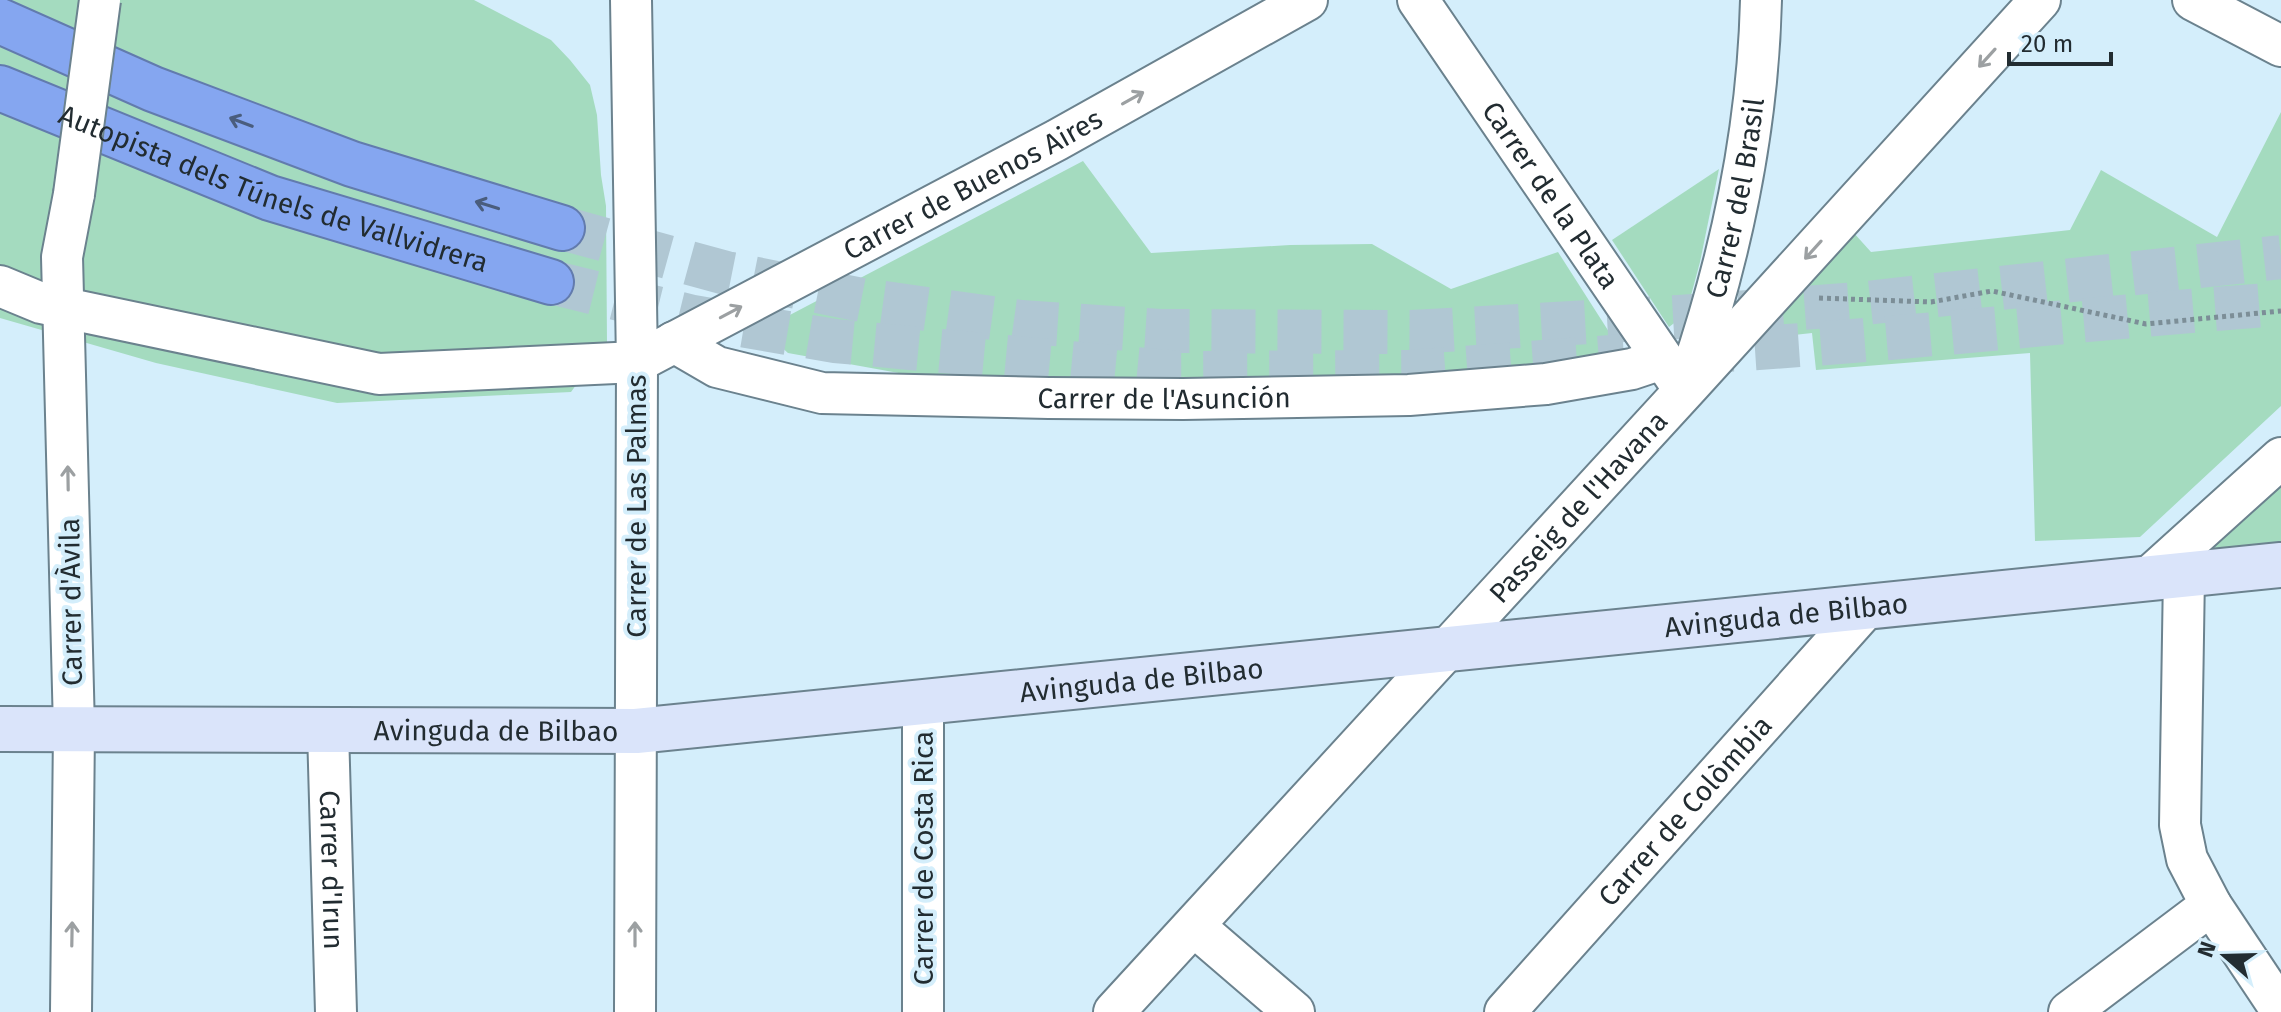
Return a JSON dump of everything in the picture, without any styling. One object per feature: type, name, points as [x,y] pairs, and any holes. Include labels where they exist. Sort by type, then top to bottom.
[{"type":"highway","points":[[17,0],[153,89]]},
{"type":"highway","points":[[0,21],[153,89],[352,164],[562,228]]},
{"type":"highway","name":"Autopista dels Túnels de Vallvidrera","points":[[0,88],[270,198],[551,282]]},
{"type":"street","name":"Carrer d'Àvila","points":[[71,1012],[74,729],[62,257],[74,194],[100,0]]},
{"type":"street","name":"Carrer de Las Palmas","points":[[631,0],[637,362],[635,1012]]},
{"type":"street","name":"Carrer de Buenos Aires","points":[[637,362],[1057,140],[1307,0]]},
{"type":"street","name":"Carrer de la Plata","points":[[1418,0],[1685,391]]},
{"type":"street","name":"Carrer del Brasil","points":[[1685,391],[1710,318],[1728,240],[1750,124],[1761,0]]},
{"type":"street","name":"Passeig de l'Havana","points":[[1114,1012],[2040,0]]},
{"type":"street","points":[[2193,0],[2281,46]]},
{"type":"street","points":[[0,286],[41,303],[379,374],[637,362]]},
{"type":"street","name":"Carrer de l'Asunción","points":[[674,342],[717,367],[822,393],[1049,398],[1409,395],[1546,384],[1632,369],[1662,359]]},
{"type":"street","points":[[2281,458],[2166,576],[2180,825],[2187,859],[2211,905],[2281,1010]]},
{"type":"street","name":"Avinguda de Bilbao","points":[[0,729],[636,731],[2281,565]]},
{"type":"street","name":"Carrer de Colòmbia","points":[[1505,1012],[1865,609]]},
{"type":"street","name":"Carrer de Costa Rica","points":[[923,703],[923,1012]]},
{"type":"street","name":"Carrer d'Irun","points":[[328,730],[336,1012]]},
{"type":"street","points":[[2069,1012],[2211,905]]},
{"type":"street","points":[[1194,926],[1294,1012]]},
{"type":"path","points":[[1770,297],[1931,302],[1992,291],[2146,324],[2281,311]]},
{"type":"green space","points":[[0,0],[474,0],[551,40],[590,85],[597,115],[606,206],[607,342],[571,392],[337,403],[156,363],[0,318]]},
{"type":"green space","points":[[2281,112],[2281,406],[2140,537],[2035,541],[2030,353],[1816,370],[1812,333],[1757,339],[1853,232],[1871,252],[2070,230],[2101,170],[2217,237]]},
{"type":"green space","points":[[1083,161],[1151,253],[1372,244],[1451,289],[1558,252],[1627,360],[1471,379],[943,381],[788,353],[767,327]]},
{"type":"green space","points":[[1719,169],[1686,314],[1669,327],[1612,240]]},
{"type":"green space","points":[[2281,467],[2281,565],[2168,576]]},
{"type":"tunnel","points":[[562,228],[726,273],[862,300],[1021,322],[1160,331],[1411,332],[1679,317],[1857,304],[2281,257]]},
{"type":"tunnel","points":[[551,282],[693,317],[835,341],[1178,373],[1409,372],[1624,356]]},
{"type":"tunnel","points":[[1689,352],[2281,304]]}]
